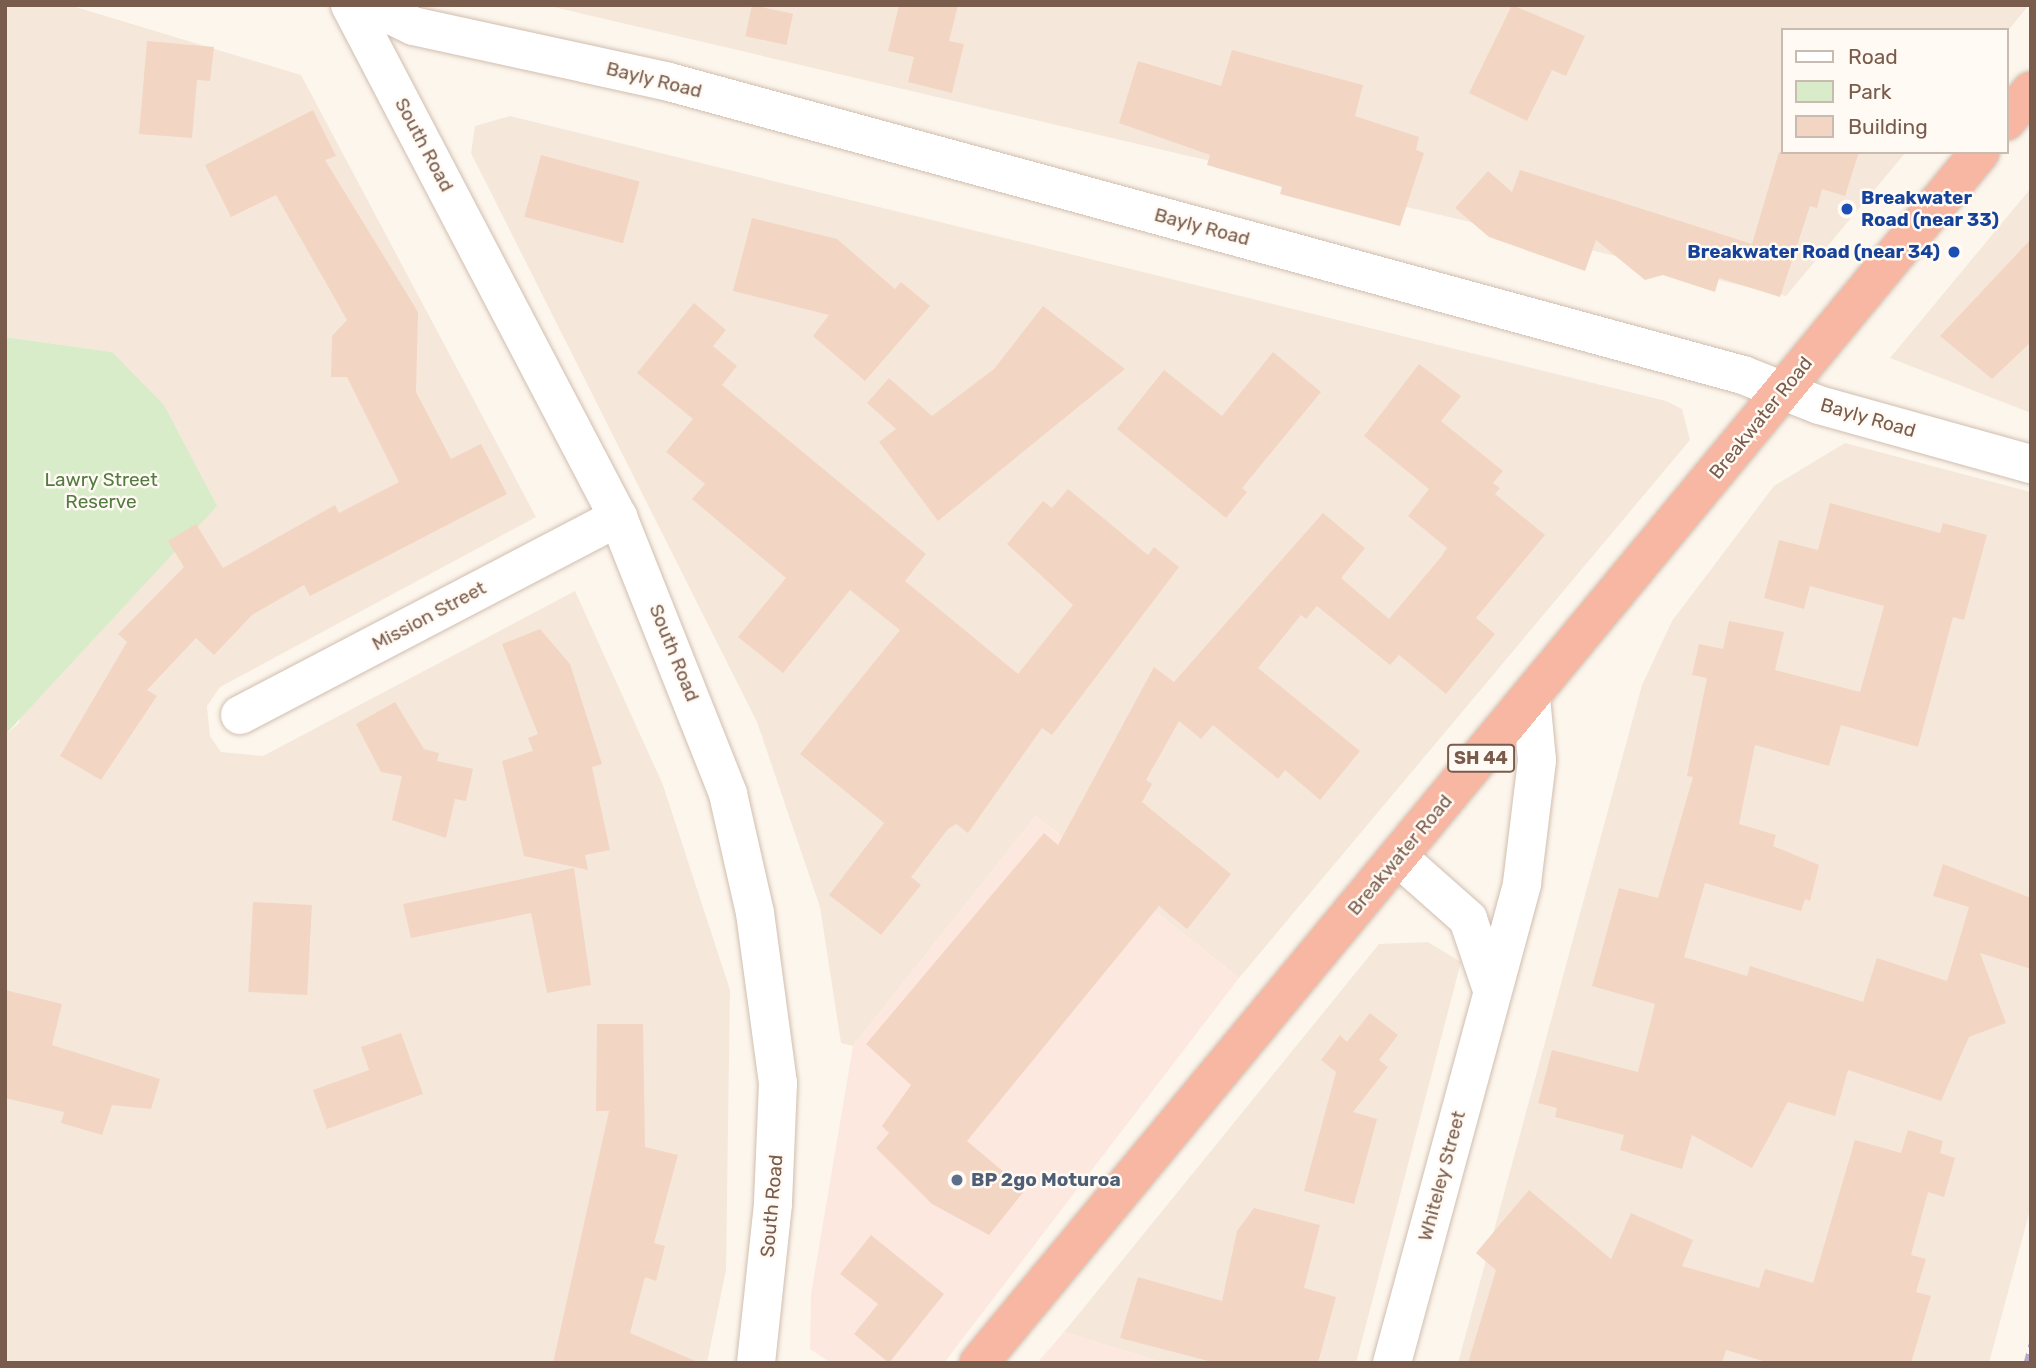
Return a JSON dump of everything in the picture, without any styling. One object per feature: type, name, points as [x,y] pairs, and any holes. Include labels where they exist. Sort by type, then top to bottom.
[{"type":"highway","points":[[2008,119],[2031,91]]},
{"type":"highway","name":"Breakwater Road","points":[[979,1363],[1978,154]]},
{"type":"street","name":"South Road","points":[[350,5],[618,517],[727,794],[755,913],[778,1083],[774,1204],[756,1363]]},
{"type":"street","name":"Bayly Road","points":[[370,5],[413,26],[669,82],[1784,390],[2031,464]]},
{"type":"street","name":"Mission Street","points":[[240,715],[618,517]]},
{"type":"street","name":"Whiteley Street","points":[[1392,1363],[1529,847],[1537,760],[1531,698]]},
{"type":"street","points":[[1398,857],[1468,919],[1491,989]]},
{"type":"shaded area","points":[[5,5],[69,5],[301,75],[536,517],[220,687],[207,706],[210,736],[221,752],[263,756],[575,591],[663,785],[730,990],[726,1270],[707,1363],[5,1363],[5,735],[19,723],[112,352],[5,337]]},
{"type":"shaded area","points":[[545,5],[2029,5],[2008,31],[2008,28],[1780,28],[1780,154],[1904,154],[1786,296]]},
{"type":"shaded area","points":[[510,116],[1666,401],[1682,409],[1690,440],[1239,978],[1036,816],[853,1046],[841,1043],[820,907],[757,722],[471,153],[475,126]]},
{"type":"shaded area","points":[[2031,188],[2031,413],[1890,358]]},
{"type":"shaded area","points":[[1845,443],[2031,492],[2031,1206],[1989,1363],[1458,1363],[1642,685],[1672,621],[1774,486]]},
{"type":"shaded area","points":[[1036,816],[1239,978],[944,1363],[831,1363],[810,1349],[811,1294],[853,1046]]},
{"type":"shaded area","points":[[1428,942],[1461,962],[1356,1363],[1164,1363],[1064,1332],[1379,944]]},
{"type":"shaded area","points":[[1064,1332],[1164,1363],[1037,1363]]},
{"type":"green space","name":"Lawry Street Reserve","points":[[5,337],[112,352],[164,405],[217,506],[5,735]]},
{"type":"building","points":[[752,5],[793,14],[786,45],[745,36]]},
{"type":"building","points":[[899,5],[958,5],[949,41],[964,44],[952,93],[908,82],[914,57],[888,51]]},
{"type":"building","points":[[1512,5],[1585,36],[1566,76],[1552,70],[1527,121],[1469,93]]},
{"type":"building","points":[[147,41],[214,47],[210,81],[197,80],[192,138],[139,134]]},
{"type":"building","points":[[1232,50],[1363,85],[1355,116],[1419,137],[1416,150],[1424,153],[1400,226],[1280,194],[1282,187],[1207,165],[1210,155],[1119,123],[1138,61],[1221,86]]},
{"type":"building","points":[[313,110],[336,156],[325,160],[418,312],[416,392],[451,459],[481,444],[507,494],[310,596],[304,585],[252,615],[214,655],[196,638],[147,690],[157,696],[101,780],[60,756],[127,642],[118,634],[184,567],[168,541],[196,524],[223,568],[335,505],[339,513],[399,482],[347,377],[331,377],[332,336],[347,320],[276,195],[231,217],[205,165]]},
{"type":"building","points":[[1779,152],[1858,154],[1845,196],[1822,189],[1817,208],[1810,206],[1780,297],[1719,278],[1715,292],[1663,275],[1645,280],[1596,240],[1585,271],[1489,237],[1455,208],[1488,171],[1512,192],[1520,170],[1752,244]]},
{"type":"building","points":[[541,155],[640,181],[623,243],[524,217]]},
{"type":"building","points":[[752,218],[837,239],[895,289],[901,282],[930,306],[865,381],[813,336],[829,315],[733,291]]},
{"type":"building","points":[[2031,239],[2031,342],[1992,379],[1940,336]]},
{"type":"building","points":[[694,303],[726,330],[713,346],[737,366],[722,385],[926,554],[905,581],[1018,674],[1073,605],[1007,544],[1043,501],[1052,508],[1068,489],[1148,555],[1154,547],[1179,567],[1052,735],[1042,728],[968,833],[956,824],[948,829],[911,877],[921,885],[881,935],[829,895],[884,823],[800,754],[900,630],[850,590],[783,673],[738,637],[786,578],[692,499],[705,484],[666,452],[693,419],[637,373]]},
{"type":"building","points":[[1043,306],[1125,369],[938,521],[879,442],[896,429],[867,403],[889,378],[932,416],[994,369]]},
{"type":"building","points":[[1273,352],[1321,392],[1242,488],[1247,492],[1226,518],[1117,429],[1164,370],[1222,416]]},
{"type":"building","points":[[1419,364],[1461,396],[1441,421],[1503,471],[1493,483],[1500,488],[1495,494],[1545,535],[1476,618],[1495,634],[1446,694],[1399,655],[1390,665],[1317,606],[1306,619],[1301,615],[1258,668],[1360,751],[1320,800],[1285,770],[1278,779],[1213,725],[1201,739],[1179,721],[1146,780],[1152,784],[1142,802],[1231,874],[1187,929],[1159,906],[967,1141],[1025,1190],[989,1235],[932,1204],[876,1148],[889,1133],[882,1126],[911,1085],[866,1044],[1044,833],[1058,845],[1154,667],[1174,682],[1323,513],[1365,548],[1341,578],[1389,619],[1441,557],[1447,548],[1408,516],[1429,489],[1364,436]]},
{"type":"building","points":[[1830,503],[1940,533],[1943,523],[1987,535],[1964,620],[1953,617],[1918,747],[1841,725],[1829,766],[1755,745],[1739,824],[1776,835],[1773,846],[1819,865],[1810,901],[1805,899],[1801,911],[1705,883],[1684,957],[1747,976],[1750,966],[1863,1002],[1877,958],[1947,981],[1969,907],[1933,896],[1943,864],[2031,898],[2031,969],[1980,953],[2006,1023],[1969,1037],[1941,1101],[1848,1070],[1835,1116],[1788,1102],[1752,1168],[1692,1135],[1682,1169],[1620,1150],[1624,1135],[1555,1117],[1557,1108],[1538,1103],[1552,1050],[1638,1072],[1655,1004],[1592,986],[1619,888],[1658,898],[1693,777],[1687,776],[1707,678],[1692,675],[1699,644],[1723,649],[1729,621],[1784,632],[1775,670],[1860,692],[1884,606],[1810,586],[1804,609],[1764,598],[1779,540],[1818,550]]},
{"type":"building","points":[[540,629],[570,664],[602,764],[592,767],[610,850],[585,855],[588,870],[524,856],[502,761],[533,751],[528,738],[538,734],[502,644]]},
{"type":"building","points":[[395,702],[424,749],[439,753],[437,761],[473,769],[466,801],[455,799],[446,838],[392,820],[402,776],[381,772],[356,724]]},
{"type":"building","points":[[574,868],[591,985],[547,993],[531,913],[411,938],[403,904]]},
{"type":"building","points":[[253,902],[312,905],[307,995],[248,992]]},
{"type":"building","points":[[5,990],[62,1004],[52,1045],[160,1079],[151,1109],[112,1105],[102,1135],[61,1123],[64,1112],[5,1098]]},
{"type":"building","points":[[1370,1013],[1398,1035],[1379,1060],[1388,1067],[1353,1112],[1377,1119],[1354,1204],[1304,1191],[1336,1072],[1321,1060],[1340,1035],[1347,1042]]},
{"type":"building","points":[[597,1024],[643,1024],[645,1147],[678,1155],[654,1243],[665,1246],[656,1281],[645,1277],[630,1333],[700,1363],[553,1363],[609,1111],[596,1111]]},
{"type":"building","points":[[401,1033],[423,1094],[327,1129],[313,1090],[369,1070],[361,1047]]},
{"type":"building","points":[[1908,1130],[1943,1141],[1940,1153],[1955,1158],[1944,1197],[1928,1192],[1911,1255],[1926,1259],[1916,1292],[1931,1296],[1911,1363],[1770,1363],[1726,1350],[1722,1363],[1468,1363],[1496,1270],[1476,1253],[1529,1190],[1611,1259],[1631,1213],[1693,1240],[1682,1266],[1759,1288],[1765,1269],[1813,1283],[1855,1140],[1901,1153]]},
{"type":"building","points":[[1254,1208],[1320,1225],[1304,1288],[1336,1297],[1318,1363],[1216,1363],[1120,1338],[1138,1277],[1222,1301],[1237,1231]]},
{"type":"building","points":[[871,1235],[944,1294],[889,1363],[854,1334],[878,1304],[840,1274]]},
{"type":"railway","points":[[2026,1363],[2031,1344]]},
{"type":"place","name":"Breakwater Road (near 33)","points":[[1847,209]]},
{"type":"place","name":"Breakwater Road (near 34)","points":[[1954,252]]},
{"type":"place","name":"BP 2go Moturoa","points":[[957,1180]]}]
